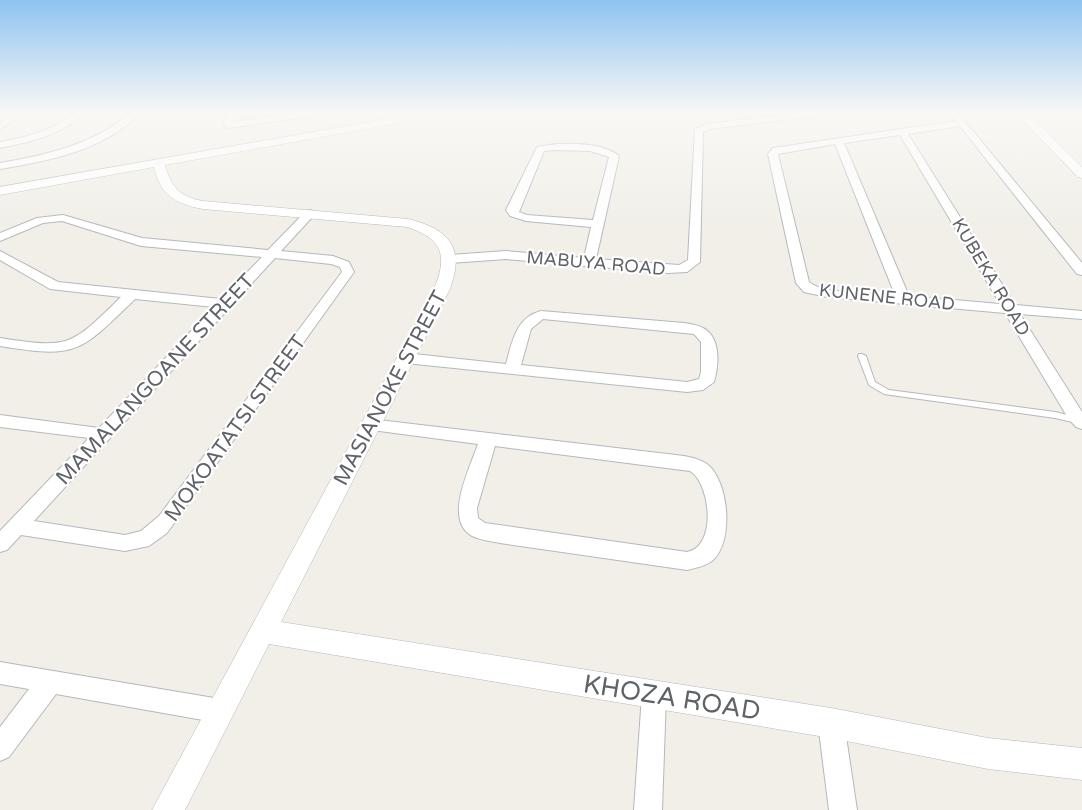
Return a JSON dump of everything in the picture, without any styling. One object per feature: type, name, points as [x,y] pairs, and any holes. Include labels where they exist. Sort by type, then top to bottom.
[{"type":"street","points":[[0,166],[63,154],[72,150]]},
{"type":"street","points":[[0,191],[233,150]]},
{"type":"street","points":[[541,150],[512,210],[514,214],[526,218],[599,224]]},
{"type":"street","points":[[589,262],[614,157],[613,154],[600,150]]},
{"type":"street","name":"MABUYA ROAD","points":[[450,259],[506,255],[675,270],[692,265],[697,150]]},
{"type":"street","name":"KUNENE ROAD","points":[[779,150],[773,154],[802,280],[809,289],[820,292],[1082,315]]},
{"type":"street","points":[[842,150],[904,300]]},
{"type":"street","name":"KUBEKA ROAD","points":[[914,150],[1081,422]]},
{"type":"street","points":[[984,150],[1082,271]]},
{"type":"street","points":[[1058,150],[1082,174]]},
{"type":"street","points":[[159,163],[168,190],[184,201],[203,205],[310,213],[417,225],[437,236],[445,245],[450,259]]},
{"type":"street","name":"MAMALANGOANE STREET","points":[[0,544],[310,213]]},
{"type":"street","points":[[0,237],[40,220],[63,218],[141,242],[273,254]]},
{"type":"street","name":"MOKOATATSI STREET","points":[[16,526],[135,543],[155,533],[163,525],[348,272],[347,267],[341,261],[273,254]]},
{"type":"street","points":[[0,255],[51,285],[225,304]]},
{"type":"street","name":"MASIANOKE STREET","points":[[168,810],[449,274],[450,259]]},
{"type":"street","points":[[0,342],[54,348],[69,346],[86,336],[131,295]]},
{"type":"street","points":[[405,358],[676,387],[697,386],[706,382],[708,378],[708,341],[699,331],[684,327],[541,315],[528,320],[524,327],[512,369]]},
{"type":"street","points":[[0,421],[103,434]]},
{"type":"street","points":[[370,425],[682,463],[702,469],[711,480],[716,515],[716,535],[706,555],[687,561],[500,535],[479,530],[469,522],[467,508],[488,440]]},
{"type":"street","name":"KHOZA ROAD","points":[[262,631],[831,723],[996,753],[1082,764]]},
{"type":"street","points":[[0,673],[220,711]]},
{"type":"street","points":[[0,748],[50,682]]},
{"type":"street","points":[[648,810],[654,695]]},
{"type":"street","points":[[831,723],[843,810]]},
{"type":"lane","points":[[862,356],[872,383],[887,392],[1054,415],[1081,422]]}]
